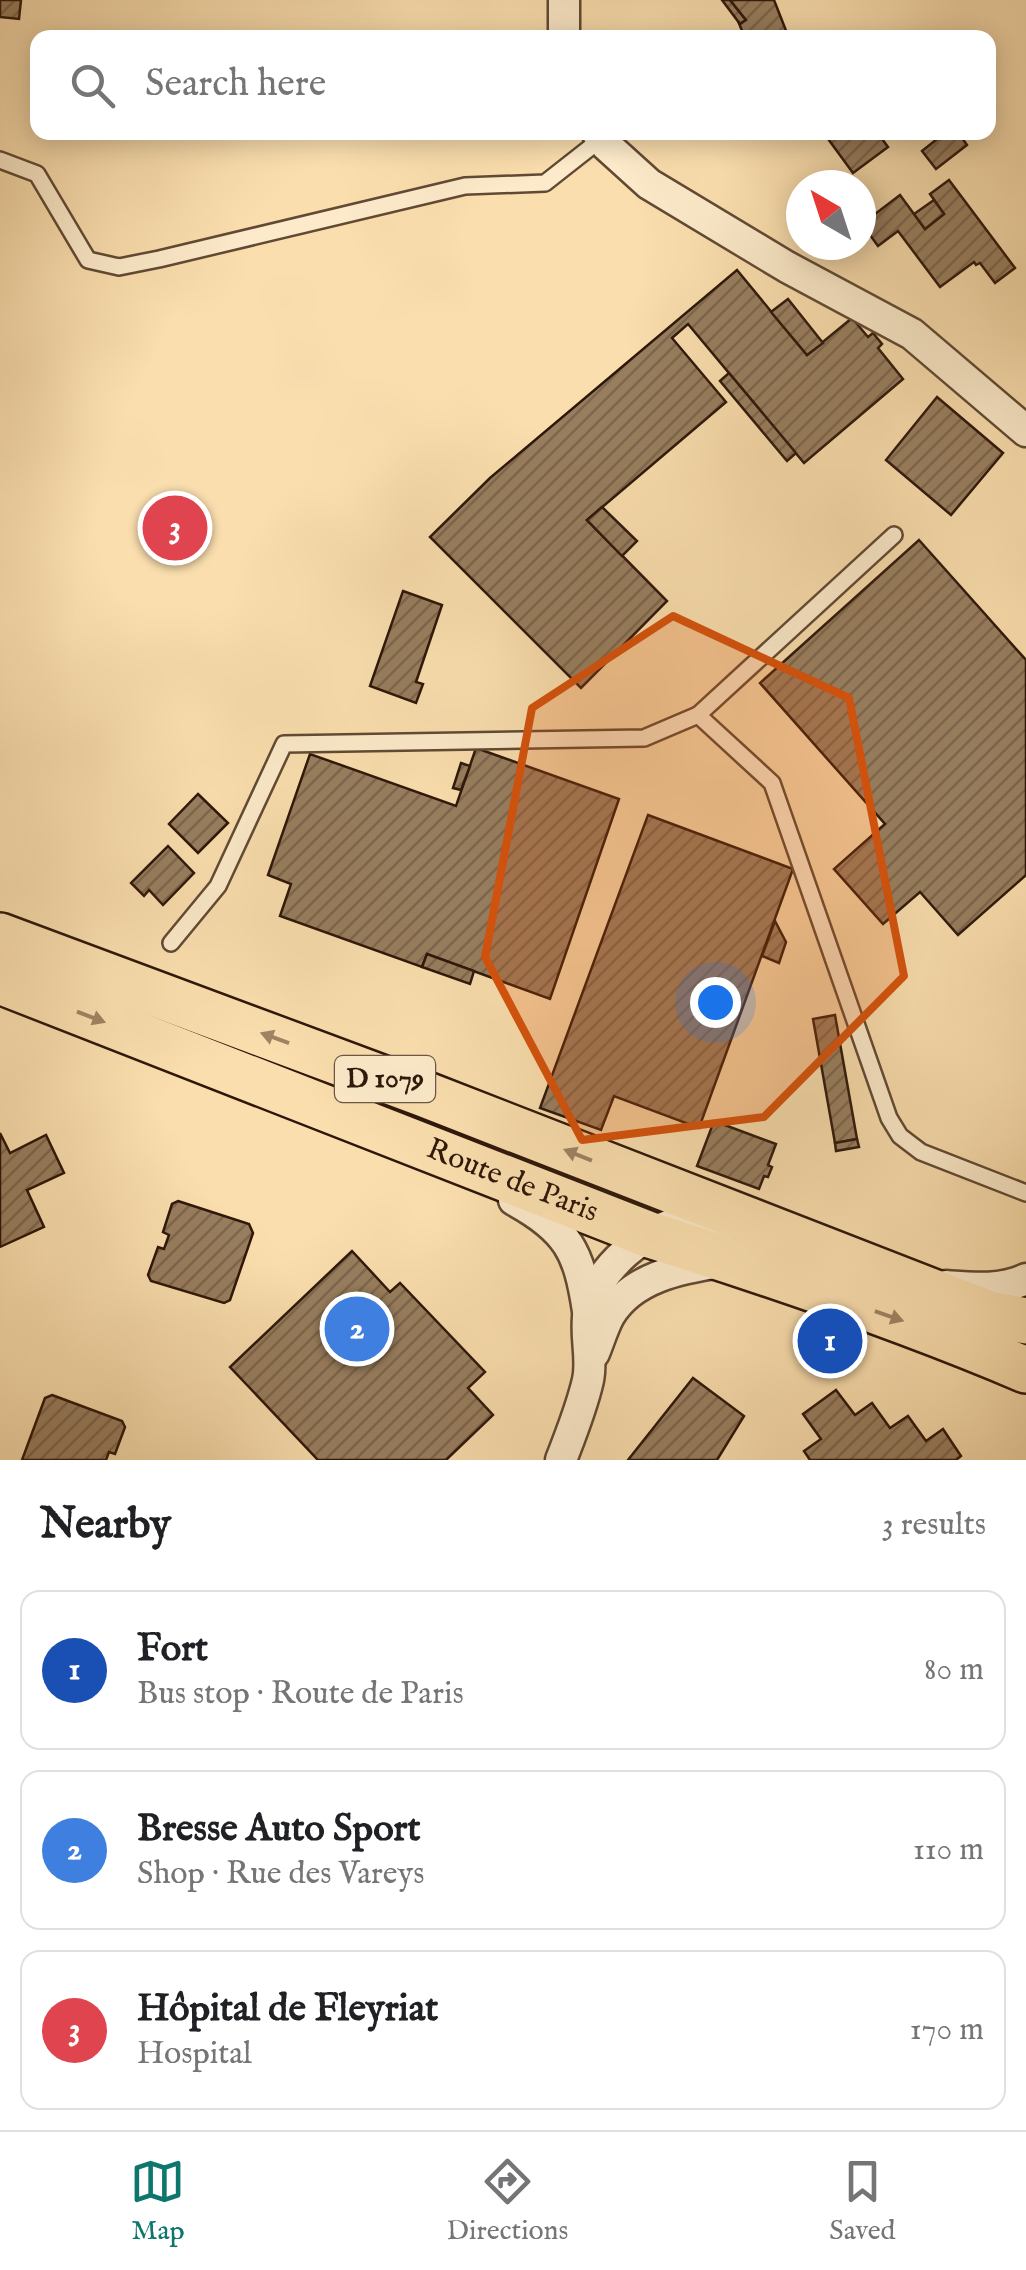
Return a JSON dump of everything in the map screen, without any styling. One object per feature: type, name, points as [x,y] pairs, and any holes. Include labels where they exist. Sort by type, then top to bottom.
[{"type":"main road","name":"Route de Paris","points":[[0,936],[424,1094],[989,1314],[1026,1321]]},
{"type":"main road","name":"Route de Paris","points":[[0,982],[650,1235],[945,1336],[1026,1370]]},
{"type":"street","points":[[564,0],[564,30]]},
{"type":"street","points":[[602,140],[650,184],[787,267],[912,334],[1013,403],[1026,430]]},
{"type":"street","points":[[402,1138],[542,1216],[556,1226],[574,1254],[584,1282],[590,1365],[561,1460]]},
{"type":"street","points":[[590,1365],[610,1315],[628,1295],[644,1268],[649,1250],[646,1211],[628,1175]]},
{"type":"street","points":[[588,1311],[607,1272],[637,1242],[666,1226],[689,1220],[767,1228]]},
{"type":"street","points":[[628,1295],[665,1273],[732,1260]]},
{"type":"street","points":[[910,1284],[977,1289],[1026,1279]]},
{"type":"street","points":[[945,1336],[984,1338],[1026,1349]]},
{"type":"lane","points":[[0,160],[38,174],[88,260],[119,267],[465,186],[546,183],[594,140]]},
{"type":"lane","points":[[171,943],[218,886],[284,744],[644,738],[698,715],[894,536]]},
{"type":"lane","points":[[698,715],[772,782],[890,1118],[900,1136],[921,1152],[1026,1193]]},
{"type":"highlighted area","points":[[673,616],[849,698],[904,976],[764,1117],[582,1140],[485,957],[532,708]]},
{"type":"building","points":[[0,0],[21,0],[19,19],[0,17]]},
{"type":"building","points":[[722,0],[730,0],[746,20],[740,24]]},
{"type":"building","points":[[730,0],[774,0],[786,30],[742,30],[738,21],[740,24],[746,20]]},
{"type":"building","points":[[829,140],[883,140],[888,147],[857,170],[851,170]]},
{"type":"building","points":[[936,140],[964,140],[967,145],[936,169],[922,151]]},
{"type":"building","points":[[949,180],[1015,268],[995,283],[980,263],[974,262],[940,287],[898,231],[878,246],[876,213],[900,195],[925,229],[944,214],[930,194]]},
{"type":"building","points":[[934,200],[944,214],[925,229],[914,214]]},
{"type":"building","points":[[737,270],[807,355],[852,318],[868,337],[873,333],[882,344],[878,348],[903,379],[804,463],[688,324],[672,338],[726,402],[587,520],[667,601],[581,688],[430,537],[490,478]]},
{"type":"building","points":[[788,299],[823,343],[807,355],[771,312]]},
{"type":"building","points":[[729,373],[796,453],[787,461],[720,381]]},
{"type":"building","points":[[937,397],[1003,453],[951,515],[886,460]]},
{"type":"building","points":[[602,507],[637,541],[622,556],[587,520]]},
{"type":"building","points":[[919,540],[1026,660],[1026,875],[958,935],[920,892],[883,924],[834,869],[885,824],[760,683]]},
{"type":"building","points":[[403,591],[442,605],[416,682],[423,684],[416,703],[370,686]]},
{"type":"building","points":[[476,748],[619,799],[550,999],[427,954],[422,967],[280,916],[291,884],[268,875],[310,754],[456,806]]},
{"type":"building","points":[[461,763],[470,766],[461,790],[453,788]]},
{"type":"building","points":[[198,794],[228,823],[198,853],[169,824]]},
{"type":"building","points":[[648,815],[793,869],[699,1128],[614,1096],[601,1130],[540,1108]]},
{"type":"building","points":[[168,846],[194,873],[163,905],[149,890],[144,896],[131,883]]},
{"type":"building","points":[[775,921],[786,942],[779,963],[762,956]]},
{"type":"building","points":[[427,954],[474,971],[470,984],[422,967]]},
{"type":"building","points":[[835,1015],[857,1139],[835,1143],[813,1019]]},
{"type":"building","points":[[714,1121],[776,1144],[768,1165],[772,1167],[759,1189],[697,1166]]},
{"type":"building","points":[[0,1133],[10,1153],[46,1135],[64,1173],[27,1190],[44,1227],[0,1247]]},
{"type":"building","points":[[857,1139],[859,1147],[836,1151],[835,1143]]},
{"type":"building","points":[[178,1201],[249,1224],[253,1233],[230,1300],[224,1303],[151,1281],[148,1275],[158,1247],[164,1249],[169,1235],[163,1232],[172,1204]]},
{"type":"building","points":[[352,1251],[390,1292],[400,1283],[485,1372],[468,1388],[493,1415],[446,1460],[318,1460],[230,1367]]},
{"type":"building","points":[[693,1378],[744,1416],[717,1460],[628,1460]]},
{"type":"building","points":[[836,1390],[855,1415],[872,1403],[890,1428],[908,1416],[926,1441],[943,1429],[961,1456],[956,1460],[810,1460],[804,1451],[821,1439],[803,1414]]},
{"type":"building","points":[[52,1395],[122,1421],[125,1427],[115,1454],[109,1452],[106,1460],[22,1460],[45,1398]]},
{"type":"place","name":"Hôpital de Fleyriat","points":[[175,528]]},
{"type":"place","name":"Bresse Auto Sport","points":[[357,1329]]},
{"type":"place","name":"Fort","points":[[830,1341]]}]
